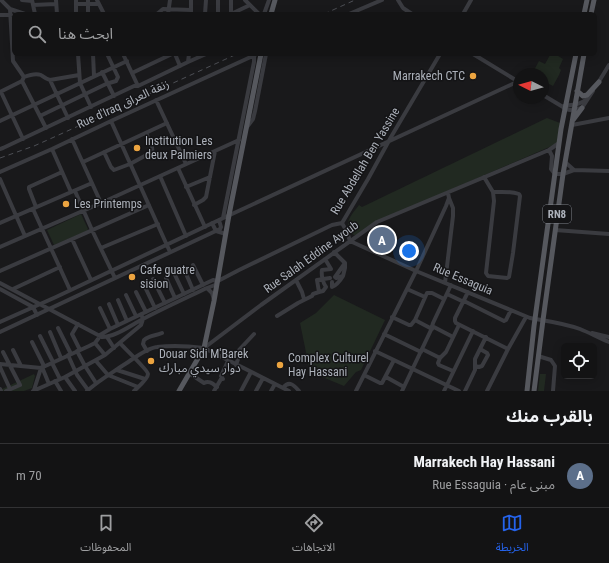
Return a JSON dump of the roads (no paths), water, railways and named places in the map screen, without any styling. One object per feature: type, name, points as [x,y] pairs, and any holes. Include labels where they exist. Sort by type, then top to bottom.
[{"type":"main road","points":[[272,12],[275,0]]},
{"type":"main road","points":[[584,12],[587,0]]},
{"type":"main road","points":[[591,12],[594,0]]},
{"type":"main road","points":[[179,391],[204,348],[261,56]]},
{"type":"main road","name":"RN8","points":[[527,391],[535,319],[555,174],[565,107],[576,56]]},
{"type":"main road","name":"RN8","points":[[534,391],[563,174],[584,56]]},
{"type":"main road","points":[[577,91],[582,96],[587,95],[598,82]]},
{"type":"main road","points":[[572,123],[582,108]]},
{"type":"street","points":[[1,0],[10,9],[19,12]]},
{"type":"street","points":[[22,0],[32,2],[56,2],[57,12]]},
{"type":"street","points":[[168,12],[170,0]]},
{"type":"street","points":[[159,12],[162,9],[168,12],[191,12],[191,0]]},
{"type":"street","points":[[205,12],[206,0]]},
{"type":"street","points":[[218,0],[218,12]]},
{"type":"street","points":[[231,0],[231,12]]},
{"type":"street","points":[[245,0],[257,12]]},
{"type":"street","points":[[265,12],[269,0]]},
{"type":"street","points":[[354,12],[382,0]]},
{"type":"street","points":[[398,0],[403,8],[409,12]]},
{"type":"street","points":[[464,12],[471,0]]},
{"type":"street","points":[[32,2],[34,12]]},
{"type":"street","points":[[76,2],[98,3],[103,12]]},
{"type":"street","points":[[235,12],[250,5]]},
{"type":"street","points":[[10,9],[12,38]]},
{"type":"street","points":[[0,15],[11,15]]},
{"type":"street","points":[[13,56],[13,60],[46,128]]},
{"type":"street","points":[[78,56],[80,83],[91,107]]},
{"type":"street","points":[[92,56],[94,76]]},
{"type":"street","points":[[40,116],[115,82],[118,76],[108,56]]},
{"type":"street","points":[[124,56],[138,86]]},
{"type":"street","points":[[132,73],[169,56]]},
{"type":"street","points":[[174,56],[180,66]]},
{"type":"street","points":[[188,62],[189,56]]},
{"type":"street","points":[[0,149],[202,56]]},
{"type":"street","name":"Rue d'Iraq زنقة العراق","points":[[0,172],[253,56]]},
{"type":"street","name":"Rue d'Iraq زنقة العراق","points":[[239,140],[255,56]]},
{"type":"street","points":[[247,127],[253,119],[255,112],[266,56]]},
{"type":"street","name":"Rue Abdellah Ben Yassine","points":[[218,281],[332,225],[342,223],[439,56]]},
{"type":"street","points":[[476,56],[513,77]]},
{"type":"street","points":[[0,121],[127,61]]},
{"type":"street","points":[[549,98],[565,107],[582,108],[609,66]]},
{"type":"street","points":[[102,72],[114,96]]},
{"type":"street","points":[[23,139],[0,92],[28,75],[38,74],[50,80],[79,75]]},
{"type":"street","points":[[50,80],[68,118]]},
{"type":"street","points":[[0,322],[68,292],[221,219],[513,84]]},
{"type":"street","points":[[575,107],[591,94]]},
{"type":"street","points":[[156,100],[186,164]]},
{"type":"street","points":[[572,123],[609,118]]},
{"type":"street","points":[[111,121],[170,252]]},
{"type":"street","points":[[83,162],[167,123]]},
{"type":"street","points":[[104,152],[114,170],[130,164],[153,151],[146,133]]},
{"type":"street","points":[[72,139],[101,203]]},
{"type":"street","points":[[0,247],[239,140]]},
{"type":"street","points":[[0,331],[19,324],[220,229],[239,140]]},
{"type":"street","name":"Rue Salah Eddine Ayoub","points":[[204,348],[334,252],[380,221],[549,150],[560,143]]},
{"type":"street","points":[[52,149],[62,172],[84,210],[115,278]]},
{"type":"street","points":[[549,150],[552,155],[551,169],[555,174],[563,174],[574,170],[609,171]]},
{"type":"street","points":[[194,205],[206,197],[215,151]]},
{"type":"street","points":[[565,162],[574,170]]},
{"type":"street","points":[[178,168],[206,236]]},
{"type":"street","points":[[62,172],[29,188],[34,208],[60,267],[69,300]]},
{"type":"street","points":[[160,176],[188,244]]},
{"type":"street","points":[[186,187],[210,177]]},
{"type":"street","points":[[484,177],[493,192],[494,201],[486,273],[488,276],[506,278],[509,277],[514,253],[520,196],[517,193],[506,191],[493,192]]},
{"type":"street","points":[[0,179],[25,236]]},
{"type":"street","points":[[0,223],[92,183]]},
{"type":"street","points":[[445,283],[453,216],[452,204],[448,193]]},
{"type":"street","points":[[356,391],[416,270],[449,198]]},
{"type":"street","points":[[0,271],[149,205]]},
{"type":"street","points":[[342,223],[350,241]]},
{"type":"street","points":[[101,248],[158,224]]},
{"type":"street","points":[[212,224],[216,231],[226,234]]},
{"type":"street","points":[[555,230],[609,234]]},
{"type":"street","points":[[194,232],[197,240]]},
{"type":"street","points":[[72,239],[96,287]]},
{"type":"street","points":[[175,241],[178,248]]},
{"type":"street","name":"Rue Essaguia","points":[[350,241],[450,286],[468,292],[526,317],[572,326],[609,342]]},
{"type":"street","points":[[158,249],[161,257]]},
{"type":"street","points":[[326,287],[335,286],[340,281],[345,268],[345,263],[334,252]]},
{"type":"street","points":[[148,254],[152,261]]},
{"type":"street","points":[[139,258],[142,265]]},
{"type":"street","points":[[325,259],[331,269],[322,270],[321,272],[326,287]]},
{"type":"street","points":[[130,262],[133,270]]},
{"type":"street","points":[[277,316],[313,294],[323,291],[345,263]]},
{"type":"street","points":[[192,264],[202,285]]},
{"type":"street","points":[[13,289],[60,267]]},
{"type":"street","points":[[120,267],[124,274]]},
{"type":"street","points":[[184,269],[193,290]]},
{"type":"street","points":[[174,273],[184,294]]},
{"type":"street","points":[[102,275],[105,283]]},
{"type":"street","points":[[319,292],[317,280],[333,279],[343,276]]},
{"type":"street","points":[[166,278],[175,298]]},
{"type":"street","points":[[179,283],[188,278]]},
{"type":"street","points":[[153,279],[165,303]]},
{"type":"street","points":[[332,287],[333,279]]},
{"type":"street","points":[[34,391],[65,377],[105,355],[141,325],[142,317],[146,312],[213,280],[218,281]]},
{"type":"street","points":[[296,280],[304,299]]},
{"type":"street","points":[[98,338],[107,337],[117,333],[142,317],[207,288],[218,281]]},
{"type":"street","points":[[0,283],[78,324],[98,338],[105,355]]},
{"type":"street","points":[[84,284],[87,291]]},
{"type":"street","points":[[386,377],[403,389],[450,286]]},
{"type":"street","points":[[145,287],[154,308]]},
{"type":"street","points":[[207,288],[212,294],[214,301]]},
{"type":"street","points":[[0,289],[33,307],[37,315]]},
{"type":"street","points":[[406,289],[425,297]]},
{"type":"street","points":[[0,294],[5,292]]},
{"type":"street","points":[[136,292],[146,312]]},
{"type":"street","points":[[468,292],[455,319],[456,323],[508,349]]},
{"type":"street","points":[[392,317],[412,325],[427,293],[444,299]]},
{"type":"street","points":[[446,294],[504,321],[511,310]]},
{"type":"street","points":[[126,295],[136,316]]},
{"type":"street","points":[[56,297],[60,304]]},
{"type":"street","points":[[118,300],[127,320]]},
{"type":"street","points":[[109,304],[118,325]]},
{"type":"street","points":[[100,308],[110,329]]},
{"type":"street","points":[[24,311],[28,319]]},
{"type":"street","points":[[15,315],[19,324]]},
{"type":"street","points":[[3,352],[10,365],[20,385],[8,390],[0,366],[10,365],[42,367],[78,351],[110,329],[127,320],[136,316],[142,317]]},
{"type":"street","points":[[487,391],[526,317]]},
{"type":"street","points":[[7,319],[11,327]]},
{"type":"street","points":[[414,320],[454,336]]},
{"type":"street","points":[[78,324],[72,334],[84,366],[96,383]]},
{"type":"street","points":[[453,371],[439,365],[438,362],[446,352],[459,324]]},
{"type":"street","points":[[58,328],[70,355],[75,371],[87,390],[134,358],[155,347],[166,346],[204,348],[289,391]]},
{"type":"street","points":[[444,391],[473,331]]},
{"type":"street","points":[[50,332],[62,358]]},
{"type":"street","points":[[117,333],[121,342],[147,371],[148,375],[134,391]]},
{"type":"street","points":[[147,351],[143,344],[144,340],[150,336],[162,333]]},
{"type":"street","name":"Rue Essaguia","points":[[589,333],[609,337]]},
{"type":"street","points":[[236,365],[239,350],[254,334]]},
{"type":"street","points":[[384,334],[440,358]]},
{"type":"street","points":[[40,336],[60,379]]},
{"type":"street","points":[[107,337],[114,348]]},
{"type":"street","points":[[465,391],[475,370],[475,360],[486,337]]},
{"type":"street","points":[[32,342],[42,367],[47,391]]},
{"type":"street","points":[[475,366],[482,366],[488,355],[480,349]]},
{"type":"street","points":[[14,350],[21,366]]},
{"type":"street","points":[[376,350],[459,391]]},
{"type":"street","points":[[538,356],[551,360],[555,366],[553,391]]},
{"type":"street","points":[[364,376],[380,383],[383,382],[394,360]]},
{"type":"street","points":[[96,361],[108,375],[138,387]]},
{"type":"street","points":[[189,373],[201,382],[209,382],[216,389],[223,379],[221,376],[228,361]]},
{"type":"street","points":[[34,391],[42,367]]},
{"type":"street","points":[[117,370],[145,379]]},
{"type":"street","points":[[241,391],[251,372]]},
{"type":"street","points":[[65,377],[75,391]]},
{"type":"street","points":[[256,391],[263,378]]},
{"type":"street","points":[[55,381],[61,391]]},
{"type":"street","points":[[271,391],[275,384]]},
{"type":"street","points":[[283,388],[287,384],[290,384],[299,391]]},
{"type":"railway","points":[[328,12],[355,0]]},
{"type":"railway","points":[[0,158],[34,146],[233,56]]},
{"type":"place","name":"Marrakech CTC","points":[[473,76]]},
{"type":"place","name":"Institution Les deux Palmiers","points":[[137,148]]},
{"type":"place","name":"Les Printemps","points":[[66,204]]},
{"type":"place","name":"Marrakech Hay Hassani","points":[[382,240]]},
{"type":"place","name":"Cafe guatre sision","points":[[132,277]]},
{"type":"place","name":"Douar Sidi M'Barek دوار سيدي مبارك","points":[[151,361]]},
{"type":"place","name":"Complex Culturel Hay Hassani","points":[[280,365]]}]
